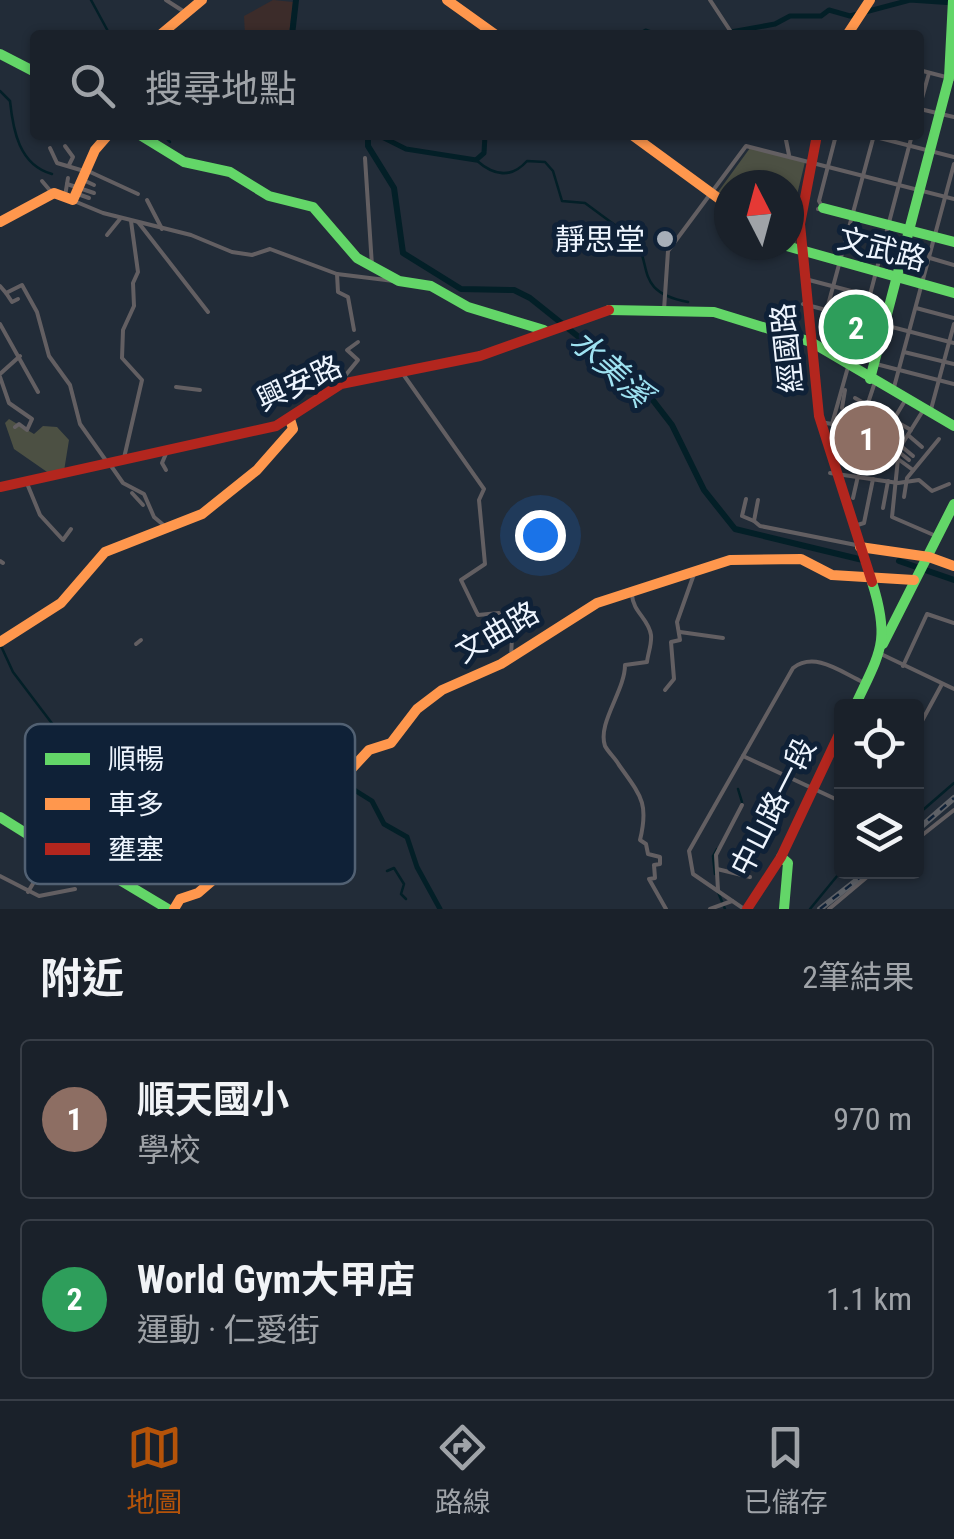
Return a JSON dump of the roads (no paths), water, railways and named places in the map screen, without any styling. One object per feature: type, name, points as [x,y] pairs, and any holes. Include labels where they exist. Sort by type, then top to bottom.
[{"type":"street","points":[[166,0],[183,11]]},
{"type":"street","points":[[165,30],[183,11],[202,0]]},
{"type":"street","points":[[447,0],[489,30]]},
{"type":"street","points":[[710,0],[729,30]]},
{"type":"street","points":[[856,11],[870,0]]},
{"type":"street","points":[[867,406],[884,324],[952,78],[953,2]]},
{"type":"street","points":[[0,54],[30,69]]},
{"type":"street","points":[[924,72],[952,78]]},
{"type":"street","points":[[924,91],[929,73]]},
{"type":"street","points":[[924,110],[954,118]]},
{"type":"street","points":[[73,185],[104,140]]},
{"type":"street","points":[[148,140],[184,162],[230,172],[269,196],[314,207],[355,256],[399,281]]},
{"type":"street","points":[[639,140],[714,194]]},
{"type":"street","points":[[787,140],[789,155]]},
{"type":"street","name":"經國路","points":[[804,174],[814,140]]},
{"type":"street","points":[[821,205],[835,140]]},
{"type":"street","points":[[828,309],[871,140]]},
{"type":"street","points":[[887,140],[954,161],[893,392]]},
{"type":"street","points":[[839,422],[826,423],[850,368],[911,140]]},
{"type":"street","points":[[65,146],[73,157],[69,165],[73,185],[89,198]]},
{"type":"street","points":[[664,310],[668,250],[746,146],[954,199]]},
{"type":"street","points":[[50,148],[57,163],[69,165]]},
{"type":"street","points":[[365,158],[372,266]]},
{"type":"street","name":"經國路","points":[[804,185],[808,160]]},
{"type":"street","points":[[42,180],[138,194]]},
{"type":"street","points":[[73,185],[94,193]]},
{"type":"street","points":[[73,185],[120,218],[191,235],[232,252],[252,255],[270,250],[337,274],[424,284],[468,306],[540,330]]},
{"type":"street","points":[[0,222],[73,185],[94,185]]},
{"type":"street","points":[[804,199],[954,241]]},
{"type":"street","points":[[147,200],[162,229]]},
{"type":"street","points":[[107,235],[120,218]]},
{"type":"street","points":[[124,458],[142,380],[122,358],[124,322],[134,306],[133,283],[138,272],[131,221]]},
{"type":"street","points":[[138,222],[208,312]]},
{"type":"street","name":"文武路","points":[[804,254],[954,293]]},
{"type":"street","points":[[929,258],[954,265]]},
{"type":"street","name":"經國路","points":[[800,260],[805,304]]},
{"type":"street","name":"經國路","points":[[800,260],[818,432],[858,548]]},
{"type":"street","points":[[337,274],[338,292],[348,298],[354,330]]},
{"type":"street","points":[[804,279],[870,296]]},
{"type":"street","points":[[0,286],[12,302],[18,299]]},
{"type":"street","points":[[6,293],[22,286],[37,312],[49,356],[70,385],[75,414],[88,441],[123,483],[144,494],[154,517],[166,528]]},
{"type":"street","points":[[805,304],[952,342]]},
{"type":"street","name":"興安路","points":[[0,487],[260,430],[290,419],[338,386],[480,356],[540,330],[611,308],[714,312],[810,342],[954,426]]},
{"type":"street","points":[[916,308],[954,321],[952,342],[927,411],[899,452],[892,517],[939,532],[954,523]]},
{"type":"street","points":[[0,324],[38,392]]},
{"type":"street","points":[[338,386],[358,360],[348,348],[358,342]]},
{"type":"street","name":"經國路","points":[[810,342],[832,473],[858,548]]},
{"type":"street","points":[[904,352],[954,364]]},
{"type":"street","points":[[15,426],[19,424],[27,430],[32,419],[9,403],[0,375],[20,356]]},
{"type":"street","points":[[874,363],[954,384]]},
{"type":"street","points":[[402,372],[484,488],[480,498],[484,564],[461,580],[478,616],[498,612],[499,632],[512,636],[511,658]]},
{"type":"street","points":[[176,387],[200,390]]},
{"type":"street","points":[[845,390],[842,405],[854,401],[867,406],[910,433],[922,447]]},
{"type":"street","points":[[894,419],[906,399]]},
{"type":"street","points":[[0,642],[61,603],[102,553],[199,516],[243,483],[289,434],[290,419]]},
{"type":"street","points":[[904,497],[906,481],[939,438]]},
{"type":"street","points":[[166,470],[162,463],[168,449]]},
{"type":"street","points":[[899,452],[911,458]]},
{"type":"street","points":[[899,452],[913,470]]},
{"type":"street","points":[[832,473],[898,483],[920,480],[932,491],[949,484]]},
{"type":"street","points":[[853,498],[858,476]]},
{"type":"street","points":[[853,526],[864,523],[873,479]]},
{"type":"street","points":[[26,481],[49,530],[63,540],[71,529]]},
{"type":"street","points":[[883,508],[888,481]]},
{"type":"street","points":[[132,493],[143,505]]},
{"type":"street","points":[[746,499],[742,516],[771,529],[954,566]]},
{"type":"street","points":[[754,521],[758,500]]},
{"type":"street","points":[[856,699],[954,504]]},
{"type":"street","points":[[856,699],[880,651],[882,616],[858,548]]},
{"type":"street","name":"文曲路","points":[[355,765],[369,750],[395,740],[430,698],[511,658],[588,607],[632,592],[730,560],[800,559],[832,575],[867,572],[915,578]]},
{"type":"street","points":[[665,690],[670,690],[674,679],[672,642],[680,640],[677,622],[694,574]]},
{"type":"street","points":[[632,592],[633,606],[649,628],[651,645],[646,662],[625,665],[625,682],[604,730],[605,746],[645,803],[646,825],[640,840],[646,844],[648,854],[660,857],[660,864],[654,865],[655,878],[649,879],[666,909]]},
{"type":"street","points":[[904,666],[927,614],[954,624]]},
{"type":"street","points":[[680,632],[723,638]]},
{"type":"street","points":[[880,651],[954,689]]},
{"type":"street","points":[[748,909],[690,869],[687,856],[692,846],[799,664],[818,661],[863,682]]},
{"type":"street","points":[[924,717],[942,684]]},
{"type":"street","name":"中山路一段","points":[[748,909],[782,857],[834,746]]},
{"type":"street","name":"中山路一段","points":[[814,790],[834,751]]},
{"type":"street","points":[[744,756],[834,799]]},
{"type":"street","points":[[718,890],[716,854],[742,805]]},
{"type":"street","points":[[924,834],[954,810]]},
{"type":"street","points":[[0,817],[25,832]]},
{"type":"street","points":[[782,857],[789,876],[784,909]]},
{"type":"street","points":[[716,869],[750,877]]},
{"type":"street","points":[[0,876],[42,896],[75,889]]},
{"type":"street","points":[[829,909],[864,879]]},
{"type":"street","points":[[28,892],[33,884]]},
{"type":"street","points":[[127,884],[171,909]]},
{"type":"street","name":"文曲路","points":[[171,909],[180,899],[198,893],[208,884]]},
{"type":"street","points":[[710,909],[732,901]]},
{"type":"waterway","points":[[91,0],[107,30]]},
{"type":"waterway","points":[[293,30],[296,0]]},
{"type":"waterway","points":[[742,30],[775,24],[790,16],[821,16],[829,10],[850,16],[910,0],[954,3]]},
{"type":"waterway","points":[[0,91],[10,101],[16,134],[25,155],[52,174]]},
{"type":"waterway","name":"水美溪","points":[[368,140],[394,188],[403,253],[461,289],[514,290],[530,298],[645,390],[672,425],[704,490],[735,529],[867,561]]},
{"type":"waterway","points":[[388,140],[406,149],[476,160],[484,153],[485,140]]},
{"type":"waterway","points":[[476,160],[502,173],[515,171],[527,161],[545,162],[553,171],[562,201],[585,203],[631,237],[658,291],[688,302]]},
{"type":"waterway","name":"水美溪","points":[[899,561],[954,580]]},
{"type":"waterway","points":[[1,646],[13,672],[52,724]]},
{"type":"waterway","points":[[924,809],[954,783]]},
{"type":"waterway","points":[[738,789],[742,802]]},
{"type":"waterway","points":[[355,790],[372,801],[384,824],[407,837],[417,867],[440,909]]},
{"type":"waterway","points":[[715,874],[713,856],[717,849]]},
{"type":"waterway","points":[[387,871],[394,868],[404,884],[401,894],[406,899]]},
{"type":"waterway","points":[[810,909],[835,879]]},
{"type":"waterway","points":[[718,892],[725,909]]},
{"type":"railway","points":[[924,824],[954,798]]},
{"type":"railway","points":[[820,909],[858,879]]},
{"type":"place","name":"靜思堂","points":[[665,239]]},
{"type":"place","name":"World Gym大甲店","points":[[856,327]]},
{"type":"place","name":"順天國小","points":[[867,438]]}]
